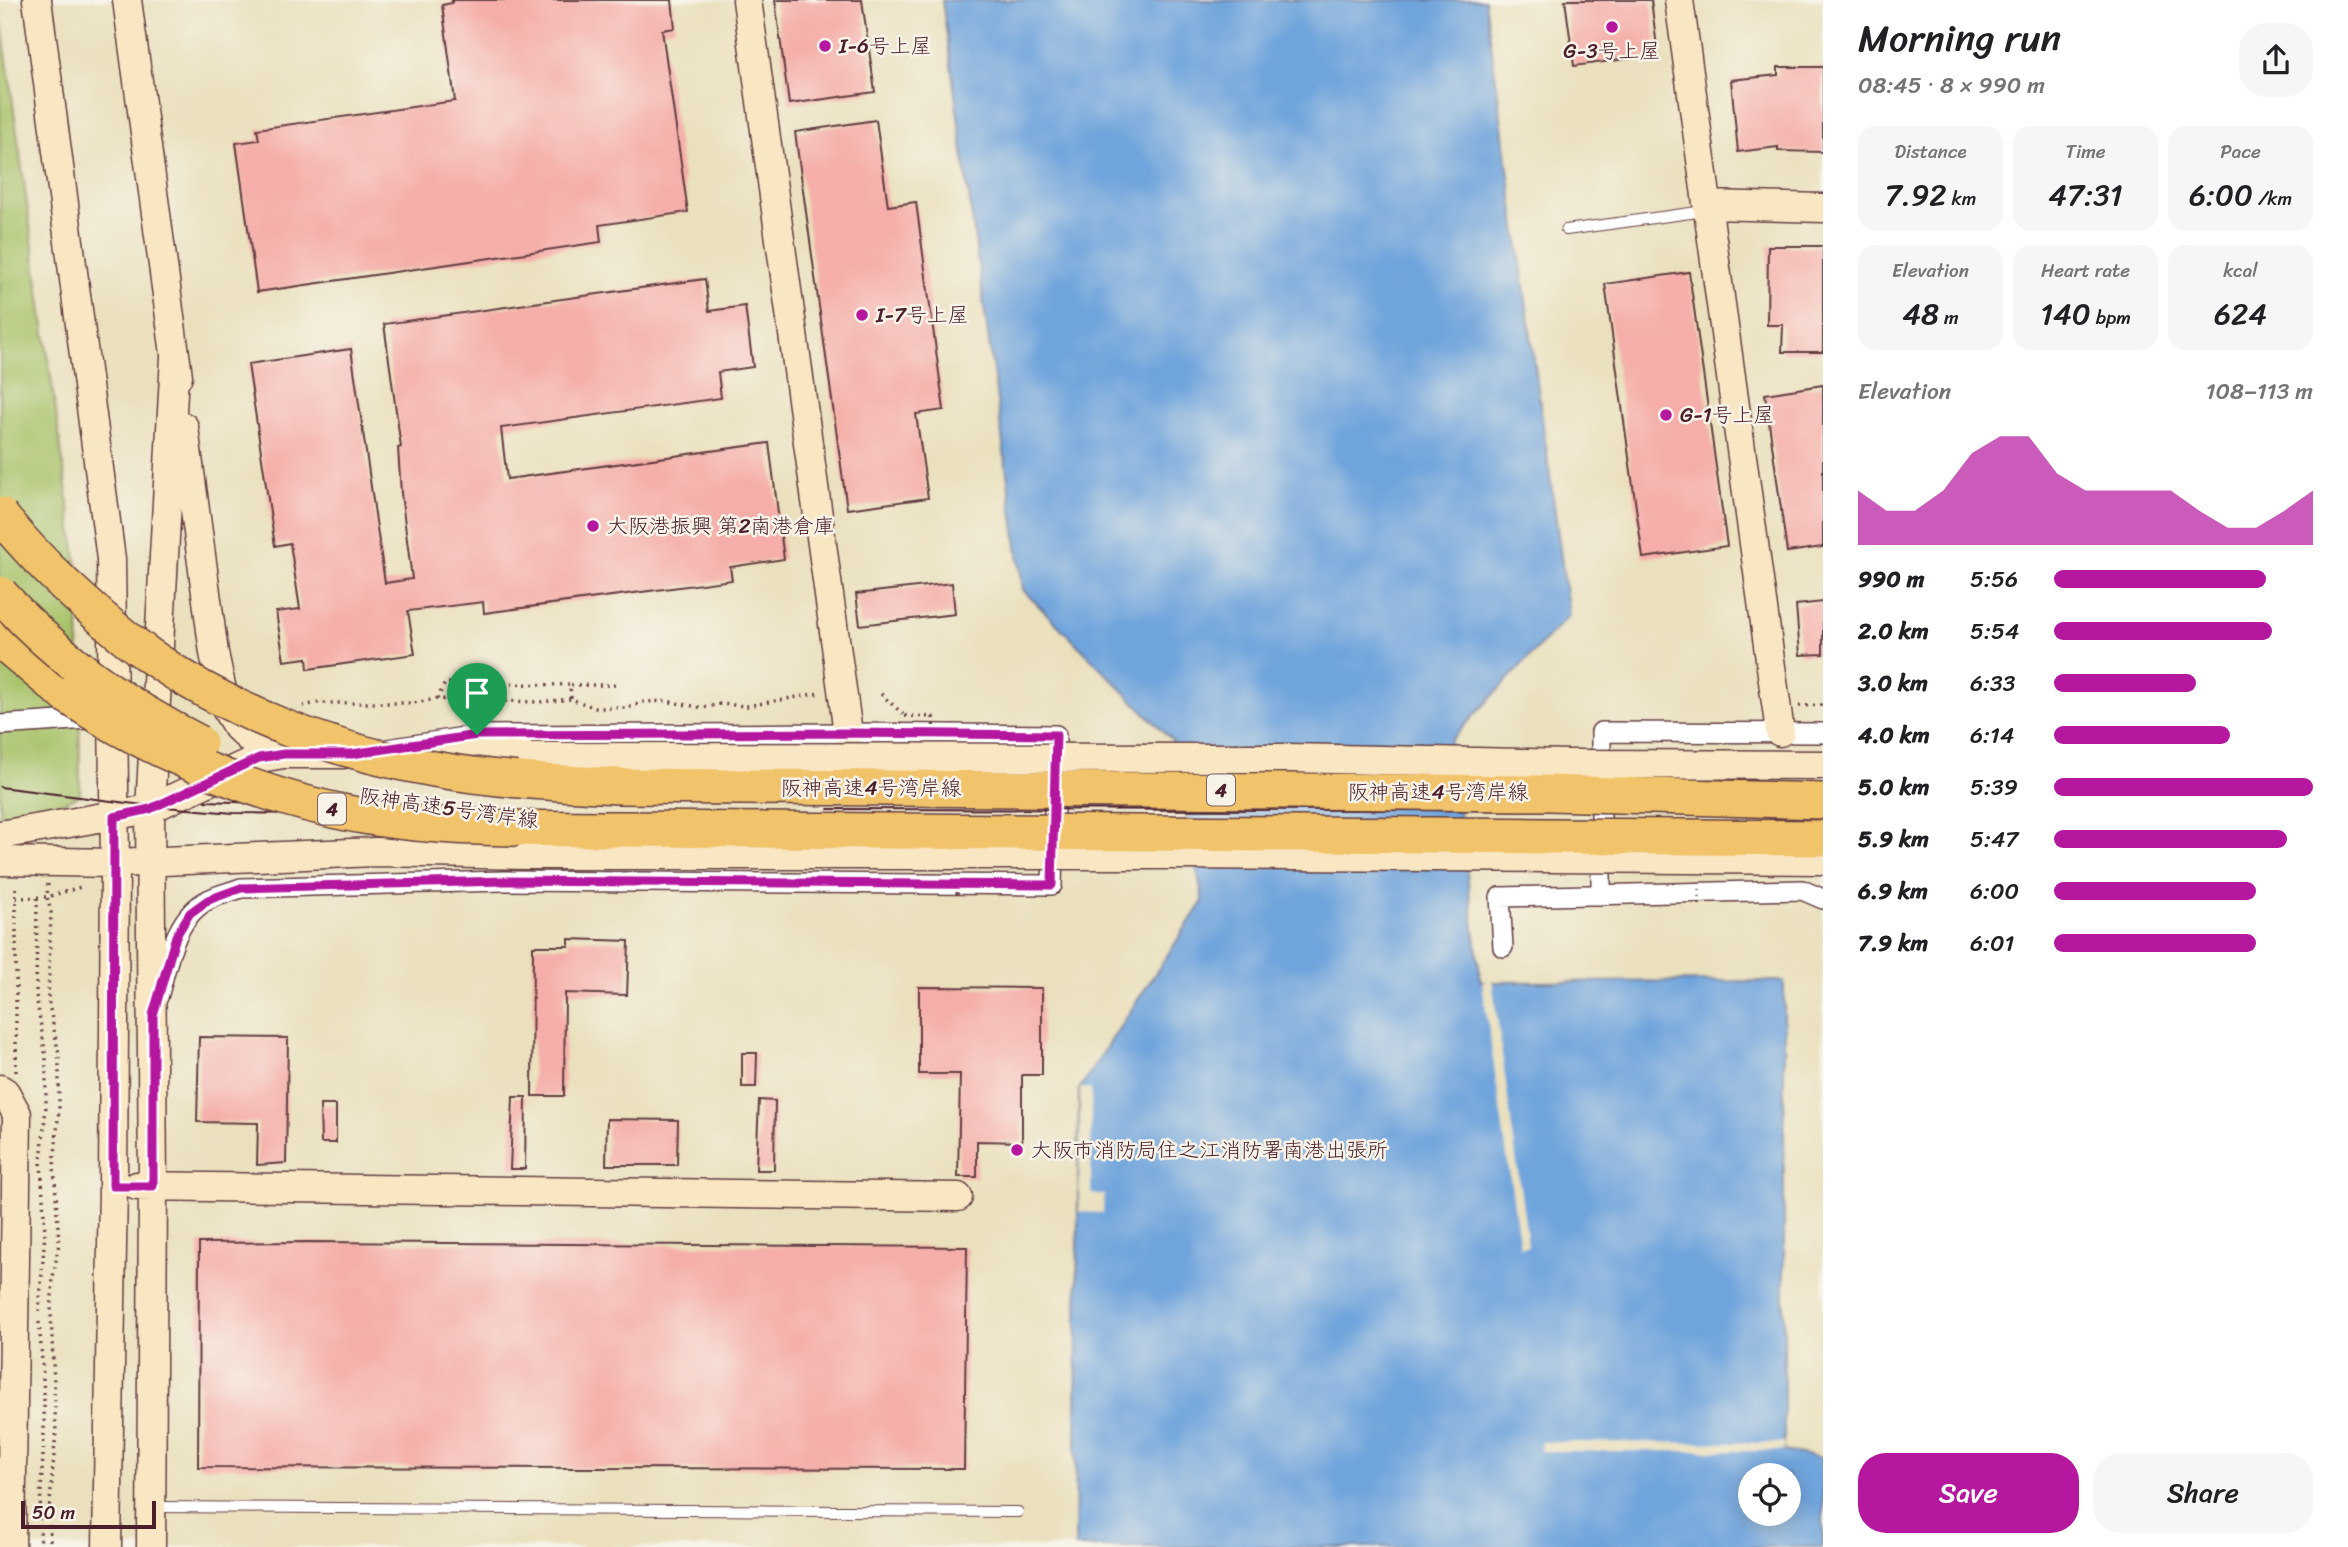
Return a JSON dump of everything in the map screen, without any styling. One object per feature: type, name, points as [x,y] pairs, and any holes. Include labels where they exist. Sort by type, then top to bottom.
[{"type":"highway","name":"阪神高速4号湾岸線","points":[[0,515],[43,564],[119,632],[182,676],[241,708],[317,738],[395,762],[475,776],[619,786],[1549,793],[1823,802]]},
{"type":"highway","name":"阪神高速5号湾岸線","points":[[0,542],[64,610],[135,666],[206,706],[275,736],[350,761],[436,779],[518,786],[619,786]]},
{"type":"highway","name":"阪神高速5号湾岸線","points":[[0,594],[44,640],[97,684],[167,727],[234,758],[308,783],[392,803],[513,819],[622,829]]},
{"type":"highway","name":"阪神高速4号湾岸線","points":[[0,640],[66,695],[124,732],[207,769],[274,793],[327,808],[396,821],[476,826],[622,829],[1823,838]]},
{"type":"street","points":[[37,0],[111,559],[114,817],[113,1186],[107,1547]]},
{"type":"street","points":[[127,0],[219,686],[226,709],[237,727],[257,742],[284,754]]},
{"type":"street","points":[[747,0],[848,733]]},
{"type":"street","points":[[1679,0],[1780,732]]},
{"type":"street","points":[[1708,207],[1823,208]]},
{"type":"street","points":[[151,1547],[153,1015],[150,809],[175,357]]},
{"type":"street","points":[[0,725],[89,719]]},
{"type":"street","points":[[1601,895],[1601,732],[1823,733]]},
{"type":"street","points":[[153,1015],[176,936],[190,913],[208,900],[241,888],[504,881],[1052,885],[1056,735],[477,735],[352,754]]},
{"type":"street","points":[[0,835],[150,809],[259,758],[284,754],[1261,758],[1570,764],[1823,765]]},
{"type":"street","points":[[8,870],[375,852],[529,855],[1175,855],[1823,860]]},
{"type":"street","points":[[1503,947],[1500,897],[1802,890],[1823,899]]},
{"type":"street","points":[[8,1081],[5,1092],[17,1114],[12,1547]]},
{"type":"street","points":[[113,1186],[958,1197]]},
{"type":"lane","points":[[1566,230],[1708,207]]},
{"type":"lane","points":[[151,1507],[1018,1512]]},
{"type":"path","points":[[437,699],[445,683],[615,685]]},
{"type":"path","points":[[570,685],[571,699]]},
{"type":"path","points":[[295,708],[317,703],[414,702],[437,699],[539,702],[571,699],[596,708],[628,708],[643,702],[666,701],[703,708],[720,704],[747,706],[820,693]]},
{"type":"path","points":[[881,694],[905,716]]},
{"type":"path","points":[[1799,706],[1823,705]]},
{"type":"path","points":[[8,870],[16,898],[8,1081]]},
{"type":"path","points":[[957,894],[959,875]]},
{"type":"path","points":[[1699,877],[1699,908]]},
{"type":"path","points":[[48,878],[47,897],[51,912],[48,999],[59,1055],[54,1166],[59,1243],[53,1277],[51,1314],[56,1432],[49,1513],[50,1547]]},
{"type":"path","points":[[16,898],[47,897],[81,887]]},
{"type":"path","points":[[37,898],[36,995],[46,1058],[46,1106],[41,1162],[44,1233],[38,1318],[44,1379],[44,1433],[38,1511],[41,1547]]},
{"type":"green space","points":[[0,10],[78,572],[80,795],[48,809],[0,816]]},
{"type":"water","points":[[942,0],[1485,0],[1569,615],[1450,741],[1481,982],[1784,981],[1784,1451],[1823,1458],[1823,1547],[1075,1547],[1079,1089],[1203,901],[1172,740],[1023,590]]},
{"type":"pier","points":[[1492,980],[1528,1246],[1520,1247],[1482,982]]},
{"type":"pier","points":[[1080,1088],[1091,1089],[1091,1194],[1104,1195],[1103,1213],[1079,1212]]},
{"type":"pier","points":[[1542,1442],[1784,1443],[1784,1451],[1541,1451]]},
{"type":"building","points":[[452,0],[672,0],[675,28],[662,30],[688,212],[599,225],[601,242],[257,292],[236,143],[259,140],[257,129],[455,101],[442,5],[452,3]]},
{"type":"building","name":"I-6号上屋","points":[[775,0],[862,0],[875,92],[789,104]]},
{"type":"building","name":"G-3号上屋","points":[[1565,0],[1651,0],[1658,55],[1574,66]]},
{"type":"building","points":[[1778,67],[1823,67],[1823,152],[1778,151],[1778,147],[1738,152],[1731,80],[1778,75]]},
{"type":"building","name":"I-7号上屋","points":[[876,120],[888,206],[916,202],[944,410],[916,414],[928,498],[847,509],[795,132]]},
{"type":"building","points":[[1768,246],[1823,246],[1823,352],[1782,352],[1783,325],[1767,325]]},
{"type":"building","name":"G-1号上屋","points":[[1689,272],[1727,546],[1643,558],[1605,284]]},
{"type":"building","points":[[705,279],[709,311],[745,306],[753,367],[718,372],[721,398],[501,428],[507,479],[769,443],[784,559],[730,567],[732,580],[484,613],[483,602],[408,611],[415,654],[308,669],[307,658],[284,661],[276,612],[300,609],[290,543],[275,546],[248,364],[351,349],[385,583],[412,579],[401,493],[398,448],[401,447],[384,324]]},
{"type":"building","points":[[1823,385],[1823,547],[1787,552],[1765,394]]},
{"type":"building","points":[[952,583],[955,614],[860,625],[856,594]]},
{"type":"building","points":[[1823,602],[1823,654],[1800,655],[1796,605]]},
{"type":"building","points":[[569,939],[629,941],[627,995],[565,993],[564,1096],[532,1096],[533,946],[569,946]]},
{"type":"building","points":[[919,987],[1042,988],[1042,1075],[1022,1075],[1022,1142],[977,1141],[977,1177],[958,1177],[960,1074],[919,1074]]},
{"type":"building","points":[[199,1037],[288,1038],[286,1163],[257,1165],[258,1123],[197,1122]]},
{"type":"building","points":[[742,1053],[757,1053],[756,1087],[742,1087]]},
{"type":"building","points":[[513,1097],[526,1097],[525,1169],[510,1169]]},
{"type":"building","points":[[759,1100],[775,1101],[774,1170],[756,1170]]},
{"type":"building","points":[[320,1105],[336,1105],[336,1143],[321,1143]]},
{"type":"building","points":[[607,1119],[678,1120],[677,1165],[606,1165]]},
{"type":"building","points":[[199,1243],[967,1247],[964,1469],[198,1467]]},
{"type":"tram line","points":[[0,787],[233,813],[1080,823],[1823,824]]},
{"type":"tram line","points":[[205,801],[264,803]]},
{"type":"tram line","points":[[828,809],[1823,811]]},
{"type":"place","name":"G-3号上屋","points":[[1612,27]]},
{"type":"place","name":"I-6号上屋","points":[[825,46]]},
{"type":"place","name":"I-7号上屋","points":[[862,315]]},
{"type":"place","name":"G-1号上屋","points":[[1666,415]]},
{"type":"place","name":"大阪港振興 第2南港倉庫","points":[[593,526]]},
{"type":"place","name":"大阪市消防局住之江消防署南港出張所","points":[[1017,1150]]},
{"type":"route","points":[[477,735],[1056,735],[1052,885],[504,881],[241,888],[208,900],[190,913],[176,936],[153,1015],[153,1186],[113,1186],[114,817],[150,809],[259,758],[284,754],[352,754],[477,735]]}]
